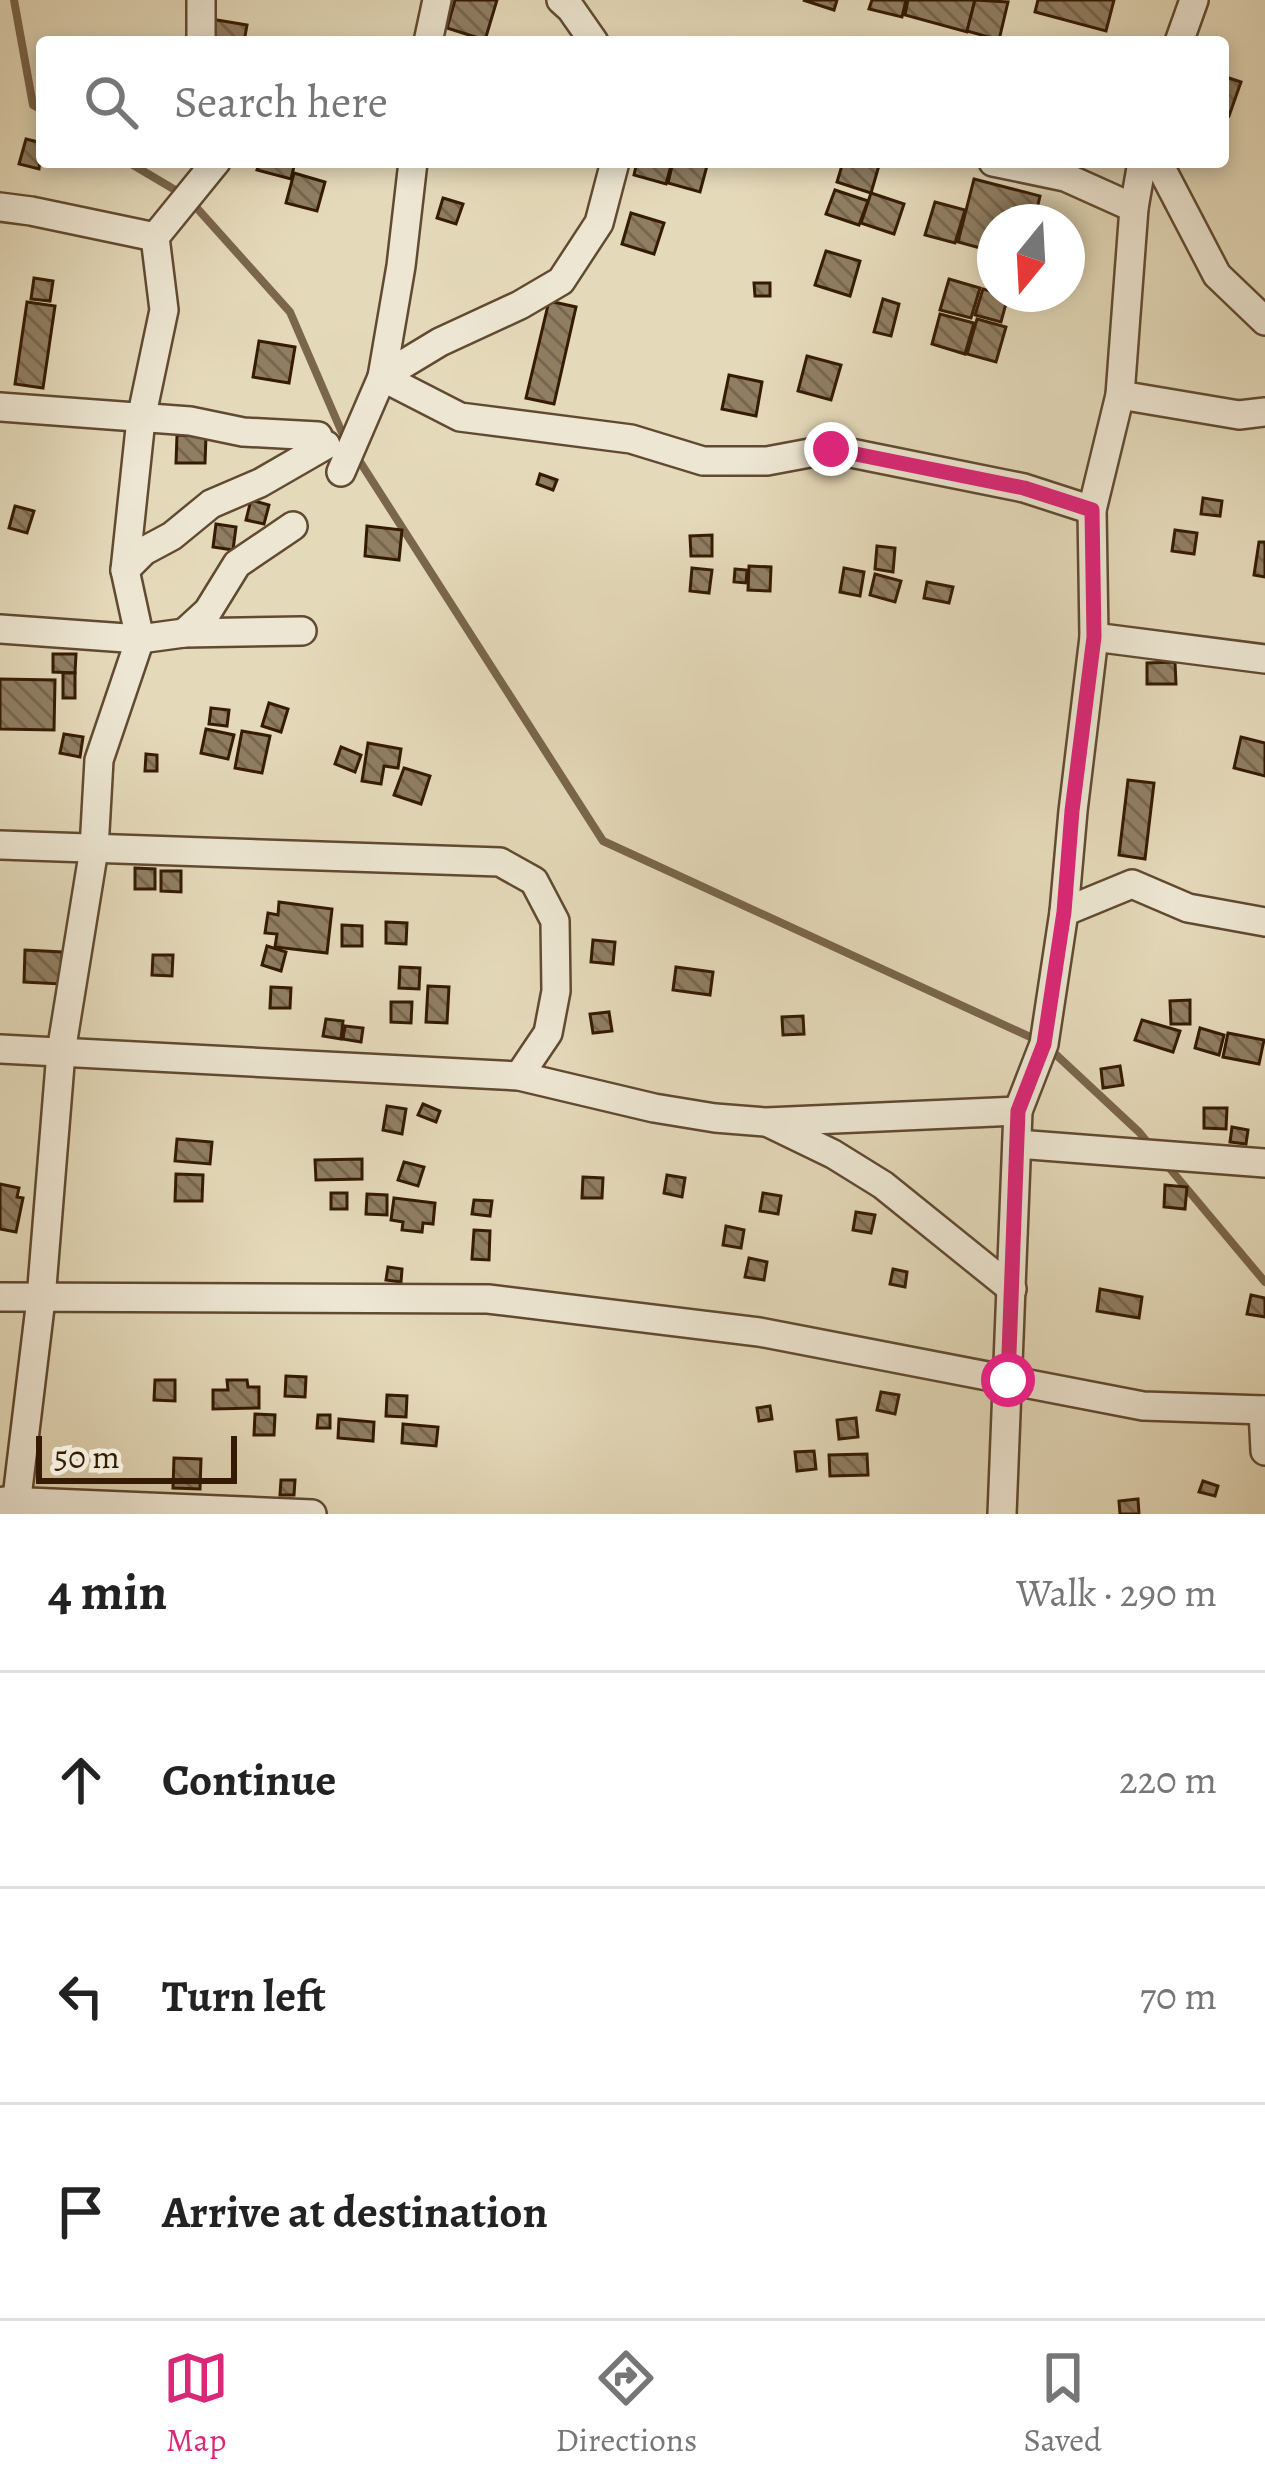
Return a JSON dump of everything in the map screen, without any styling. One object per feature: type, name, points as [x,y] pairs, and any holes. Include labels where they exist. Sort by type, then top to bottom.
[{"type":"street","points":[[201,0],[201,36]]},
{"type":"street","points":[[429,36],[437,0]]},
{"type":"street","points":[[1181,36],[1194,0]]},
{"type":"street","points":[[571,3],[590,36]]},
{"type":"street","points":[[211,168],[154,237],[164,310],[141,418],[125,570],[140,639],[99,760],[94,849],[61,1052],[41,1299],[11,1505],[312,1514]]},
{"type":"street","points":[[341,472],[382,377],[412,168]]},
{"type":"street","points":[[382,377],[561,281],[599,223],[613,168]]},
{"type":"street","points":[[1022,168],[1065,177],[1134,208]]},
{"type":"street","points":[[1002,1514],[1018,1111],[1044,1044],[1064,912],[1094,637],[1092,510],[1120,394],[1141,168]]},
{"type":"street","points":[[1161,168],[1217,275],[1265,321]]},
{"type":"street","points":[[0,207],[154,237]]},
{"type":"street","points":[[382,377],[460,417],[631,439],[703,461],[767,460],[831,449],[1024,488],[1092,510]]},
{"type":"street","points":[[1120,394],[1239,415],[1265,412]]},
{"type":"street","points":[[0,406],[190,421],[322,441],[260,483],[211,505],[172,536],[144,550],[125,570]]},
{"type":"street","points":[[184,633],[208,611],[237,564],[293,526]]},
{"type":"street","points":[[0,628],[140,639],[184,633],[302,631]]},
{"type":"street","points":[[1094,637],[1265,659]]},
{"type":"street","points":[[0,844],[500,862],[534,881],[555,921],[556,992],[548,1033],[519,1076]]},
{"type":"street","points":[[1064,912],[1132,884],[1188,908],[1265,922]]},
{"type":"street","points":[[0,1049],[519,1076],[654,1108],[766,1122],[1018,1111]]},
{"type":"street","points":[[766,1122],[883,1185],[1012,1288]]},
{"type":"street","points":[[1017,1144],[1265,1163]]},
{"type":"street","points":[[0,1297],[488,1299],[759,1332],[1143,1406],[1264,1410],[1265,1450]]},
{"type":"building","points":[[455,0],[497,0],[486,36],[447,28]]},
{"type":"building","points":[[803,0],[837,0],[834,10]]},
{"type":"building","points":[[872,0],[906,0],[902,17],[869,9]]},
{"type":"building","points":[[908,0],[975,0],[967,32],[905,15]]},
{"type":"building","points":[[975,0],[1008,2],[1000,36],[967,31]]},
{"type":"building","points":[[1038,0],[1114,0],[1106,31],[1035,12]]},
{"type":"building","points":[[211,19],[247,25],[245,36],[208,36]]},
{"type":"building","points":[[1229,78],[1241,82],[1229,116]]},
{"type":"building","points":[[26,139],[36,142],[39,169],[19,164]]},
{"type":"building","points":[[258,168],[294,168],[291,179]]},
{"type":"building","points":[[636,168],[670,168],[666,184],[634,175]]},
{"type":"building","points":[[672,168],[706,168],[700,192],[668,183]]},
{"type":"building","points":[[841,168],[878,168],[871,193],[837,182]]},
{"type":"building","points":[[294,173],[325,182],[317,211],[286,203]]},
{"type":"building","points":[[974,179],[1040,196],[1038,204],[977,204],[977,247],[958,242]]},
{"type":"building","points":[[835,190],[868,201],[859,225],[826,214]]},
{"type":"building","points":[[871,193],[904,204],[894,234],[861,223]]},
{"type":"building","points":[[443,198],[463,204],[456,224],[437,218]]},
{"type":"building","points":[[935,202],[965,210],[955,243],[925,235]]},
{"type":"building","points":[[631,213],[664,223],[654,254],[622,244]]},
{"type":"building","points":[[826,251],[860,261],[850,296],[815,285]]},
{"type":"building","points":[[34,278],[53,281],[50,301],[31,299]]},
{"type":"building","points":[[949,279],[977,287],[971,318],[940,310]]},
{"type":"building","points":[[754,283],[770,283],[770,296],[755,296]]},
{"type":"building","points":[[883,299],[899,304],[891,336],[874,332]]},
{"type":"building","points":[[549,301],[576,307],[554,404],[526,398]]},
{"type":"building","points":[[27,302],[55,306],[43,388],[15,384]]},
{"type":"building","points":[[977,308],[1004,312],[1001,322],[975,315]]},
{"type":"building","points":[[940,314],[974,323],[965,354],[932,344]]},
{"type":"building","points":[[977,319],[1006,327],[996,362],[967,354]]},
{"type":"building","points":[[259,341],[295,347],[289,383],[253,377]]},
{"type":"building","points":[[807,356],[841,365],[831,400],[798,391]]},
{"type":"building","points":[[729,375],[762,382],[756,416],[722,409]]},
{"type":"building","points":[[177,435],[206,436],[205,463],[176,463]]},
{"type":"building","points":[[540,474],[557,480],[553,490],[537,484]]},
{"type":"building","points":[[1203,498],[1222,501],[1220,516],[1201,514]]},
{"type":"building","points":[[251,500],[269,505],[264,524],[246,520]]},
{"type":"building","points":[[15,506],[34,511],[27,533],[9,528]]},
{"type":"building","points":[[216,524],[236,527],[233,550],[213,547]]},
{"type":"building","points":[[367,526],[402,530],[399,560],[365,556]]},
{"type":"building","points":[[1175,530],[1197,533],[1194,554],[1172,551]]},
{"type":"building","points":[[712,535],[712,556],[691,556],[690,536]]},
{"type":"building","points":[[1259,542],[1265,542],[1265,577],[1254,575]]},
{"type":"building","points":[[877,546],[895,548],[893,572],[875,569]]},
{"type":"building","points":[[749,566],[771,567],[770,591],[748,590]]},
{"type":"building","points":[[692,568],[712,570],[709,593],[690,591]]},
{"type":"building","points":[[844,568],[864,572],[860,596],[840,592]]},
{"type":"building","points":[[735,569],[747,570],[746,583],[734,582]]},
{"type":"building","points":[[875,574],[901,581],[895,602],[870,595]]},
{"type":"building","points":[[927,582],[953,587],[949,603],[924,598]]},
{"type":"building","points":[[53,654],[76,654],[75,673],[53,672]]},
{"type":"building","points":[[1175,662],[1176,684],[1147,684],[1147,663]]},
{"type":"building","points":[[63,673],[75,673],[75,698],[63,698]]},
{"type":"building","points":[[0,679],[55,680],[54,730],[0,729]]},
{"type":"building","points":[[269,703],[288,709],[281,732],[262,726]]},
{"type":"building","points":[[211,708],[229,710],[227,726],[209,724]]},
{"type":"building","points":[[206,729],[234,735],[228,759],[201,753]]},
{"type":"building","points":[[242,731],[270,736],[262,773],[235,768]]},
{"type":"building","points":[[64,734],[83,737],[80,757],[60,753]]},
{"type":"building","points":[[1241,737],[1265,743],[1265,776],[1234,768]]},
{"type":"building","points":[[368,743],[401,749],[398,768],[384,766],[381,784],[362,781]]},
{"type":"building","points":[[341,747],[361,755],[355,772],[335,764]]},
{"type":"building","points":[[146,754],[157,755],[157,771],[145,771]]},
{"type":"building","points":[[404,768],[430,776],[421,804],[394,795]]},
{"type":"building","points":[[1128,780],[1154,783],[1145,859],[1119,855]]},
{"type":"building","points":[[135,868],[155,869],[155,889],[135,889]]},
{"type":"building","points":[[161,871],[181,871],[181,892],[161,891]]},
{"type":"building","points":[[279,902],[332,909],[327,953],[275,947],[277,934],[265,933],[268,913],[278,915]]},
{"type":"building","points":[[386,922],[407,923],[406,944],[386,943]]},
{"type":"building","points":[[342,925],[362,926],[362,946],[342,946]]},
{"type":"building","points":[[593,940],[615,942],[613,964],[591,962]]},
{"type":"building","points":[[267,946],[286,952],[281,971],[262,965]]},
{"type":"building","points":[[25,950],[62,952],[61,984],[24,982]]},
{"type":"building","points":[[153,955],[173,955],[172,976],[152,975]]},
{"type":"building","points":[[400,967],[420,968],[419,989],[399,988]]},
{"type":"building","points":[[676,967],[713,972],[710,995],[673,990]]},
{"type":"building","points":[[428,986],[449,987],[447,1023],[426,1022]]},
{"type":"building","points":[[271,987],[291,988],[290,1008],[270,1008]]},
{"type":"building","points":[[1190,1000],[1190,1024],[1171,1024],[1170,1001]]},
{"type":"building","points":[[391,1002],[412,1002],[411,1023],[391,1022]]},
{"type":"building","points":[[609,1012],[612,1031],[593,1033],[590,1014]]},
{"type":"building","points":[[803,1016],[804,1034],[783,1035],[782,1017]]},
{"type":"building","points":[[326,1019],[343,1021],[341,1039],[323,1036]]},
{"type":"building","points":[[1142,1020],[1180,1031],[1173,1052],[1135,1040]]},
{"type":"building","points":[[345,1026],[363,1028],[361,1042],[343,1039]]},
{"type":"building","points":[[1200,1028],[1224,1035],[1219,1055],[1195,1048]]},
{"type":"building","points":[[1228,1033],[1264,1040],[1259,1064],[1223,1057]]},
{"type":"building","points":[[1120,1066],[1123,1085],[1103,1088],[1101,1069]]},
{"type":"building","points":[[423,1104],[440,1111],[436,1122],[418,1115]]},
{"type":"building","points":[[387,1106],[406,1109],[402,1134],[383,1130]]},
{"type":"building","points":[[1204,1108],[1227,1108],[1226,1129],[1204,1128]]},
{"type":"building","points":[[1232,1127],[1248,1130],[1246,1144],[1230,1142]]},
{"type":"building","points":[[177,1139],[212,1142],[210,1164],[175,1161]]},
{"type":"building","points":[[362,1159],[362,1179],[316,1180],[315,1160]]},
{"type":"building","points":[[404,1162],[424,1167],[418,1186],[398,1180]]},
{"type":"building","points":[[176,1174],[203,1175],[202,1201],[175,1201]]},
{"type":"building","points":[[667,1175],[685,1178],[682,1197],[664,1193]]},
{"type":"building","points":[[583,1177],[603,1178],[602,1198],[582,1198]]},
{"type":"building","points":[[0,1184],[19,1188],[17,1197],[23,1198],[16,1232],[0,1229]]},
{"type":"building","points":[[1165,1185],[1187,1187],[1185,1209],[1164,1207]]},
{"type":"building","points":[[331,1193],[347,1193],[347,1209],[331,1209]]},
{"type":"building","points":[[763,1193],[781,1196],[778,1214],[760,1211]]},
{"type":"building","points":[[367,1194],[387,1195],[387,1215],[366,1214]]},
{"type":"building","points":[[394,1198],[435,1203],[433,1224],[423,1223],[422,1232],[402,1230],[403,1222],[391,1220]]},
{"type":"building","points":[[474,1200],[492,1201],[490,1216],[472,1214]]},
{"type":"building","points":[[856,1212],[875,1215],[871,1233],[853,1230]]},
{"type":"building","points":[[726,1226],[744,1230],[741,1248],[723,1245]]},
{"type":"building","points":[[474,1230],[490,1231],[489,1260],[472,1259]]},
{"type":"building","points":[[749,1258],[767,1262],[764,1280],[745,1277]]},
{"type":"building","points":[[388,1267],[402,1269],[401,1282],[386,1280]]},
{"type":"building","points":[[893,1269],[907,1272],[905,1287],[890,1284]]},
{"type":"building","points":[[1100,1289],[1142,1297],[1139,1318],[1097,1311]]},
{"type":"building","points":[[1251,1295],[1265,1298],[1265,1317],[1247,1314]]},
{"type":"building","points":[[286,1376],[306,1377],[305,1397],[285,1396]]},
{"type":"building","points":[[155,1380],[175,1380],[175,1401],[154,1400]]},
{"type":"building","points":[[227,1380],[247,1380],[248,1387],[259,1387],[259,1408],[213,1409],[213,1390],[228,1390]]},
{"type":"building","points":[[881,1392],[899,1395],[895,1414],[877,1410]]},
{"type":"building","points":[[387,1395],[407,1396],[406,1417],[386,1416]]},
{"type":"building","points":[[770,1406],[772,1419],[759,1421],[757,1408]]},
{"type":"building","points":[[255,1414],[275,1415],[274,1435],[254,1435]]},
{"type":"building","points":[[318,1415],[330,1415],[330,1428],[317,1428]]},
{"type":"building","points":[[856,1418],[858,1437],[839,1439],[837,1420]]},
{"type":"building","points":[[339,1419],[374,1422],[373,1441],[338,1438]]},
{"type":"building","points":[[403,1424],[438,1427],[436,1446],[402,1443]]},
{"type":"building","points":[[814,1451],[816,1469],[797,1471],[795,1452]]},
{"type":"building","points":[[867,1454],[868,1475],[830,1476],[829,1455]]},
{"type":"building","points":[[174,1458],[201,1459],[200,1489],[173,1488]]},
{"type":"building","points":[[281,1480],[295,1480],[294,1495],[280,1495]]},
{"type":"building","points":[[1203,1481],[1218,1486],[1215,1496],[1199,1492]]},
{"type":"building","points":[[1138,1499],[1139,1514],[1120,1514],[1119,1501]]},
{"type":"waterway","points":[[14,0],[36,107]]},
{"type":"waterway","points":[[138,168],[187,197],[290,312],[346,442]]},
{"type":"waterway","points":[[355,454],[603,841],[1039,1041]]},
{"type":"waterway","points":[[1051,1050],[1152,1148]]},
{"type":"waterway","points":[[1166,1164],[1265,1282]]},
{"type":"route","points":[[831,449],[1024,488],[1092,510],[1094,637],[1064,912],[1044,1044],[1018,1111],[1008,1380]]}]
